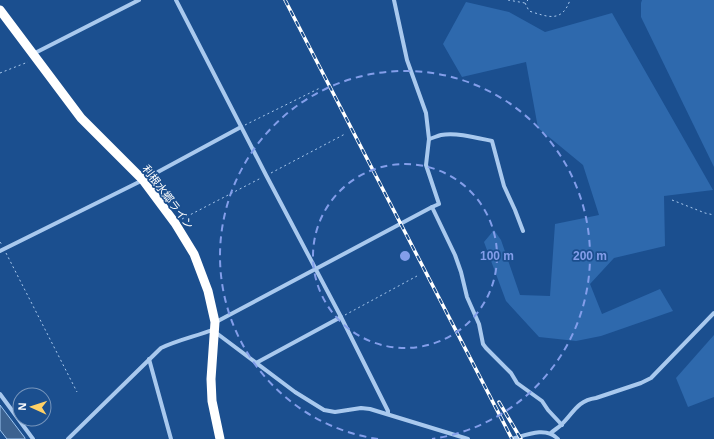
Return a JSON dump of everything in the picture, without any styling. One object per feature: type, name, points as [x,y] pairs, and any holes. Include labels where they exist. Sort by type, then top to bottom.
[{"type":"highway","name":"利根水郷ライン","points":[[0,10],[81,118],[143,180],[175,223],[194,254],[208,291],[215,328],[211,379],[212,401],[220,439]]},
{"type":"street","points":[[35,57],[139,0]]},
{"type":"street","points":[[176,0],[341,317],[388,411],[388,414]]},
{"type":"street","points":[[68,439],[161,348],[172,343],[195,337],[215,328],[315,268],[440,204],[426,165],[429,139],[426,113],[407,60],[394,0]]},
{"type":"street","points":[[2,250],[143,180],[241,127]]},
{"type":"street","points":[[429,139],[450,134],[492,141],[504,186],[523,231]]},
{"type":"street","points":[[432,208],[455,255],[467,297],[479,324],[483,344],[511,374],[517,383],[542,401],[562,425]]},
{"type":"street","points":[[512,439],[536,433],[551,433],[562,425],[578,405],[589,399],[641,383],[651,378],[714,313]]},
{"type":"street","points":[[256,363],[341,317]]},
{"type":"street","points":[[215,328],[256,363],[295,392],[324,410],[335,412],[361,408],[370,409],[468,439]]},
{"type":"street","points":[[149,359],[171,439]]},
{"type":"street","points":[[0,394],[33,439]]},
{"type":"street","points":[[551,433],[558,439]]},
{"type":"path","points":[[508,0],[525,2],[528,0]]},
{"type":"path","points":[[525,2],[529,11],[548,17],[557,16],[564,12],[570,0]]},
{"type":"path","points":[[0,73],[35,57]]},
{"type":"path","points":[[241,127],[320,88]]},
{"type":"path","points":[[175,223],[345,134]]},
{"type":"path","points":[[672,200],[705,214],[714,215]]},
{"type":"path","points":[[0,242],[2,250],[77,392]]},
{"type":"path","points":[[341,317],[417,276]]},
{"type":"shaded area","points":[[642,0],[714,0],[714,167],[641,17]]},
{"type":"shaded area","points":[[466,2],[509,12],[545,32],[612,13],[713,190],[664,196],[665,246],[614,258],[590,284],[602,314],[660,289],[673,311],[601,336],[576,341],[539,337],[506,301],[484,242],[494,230],[501,240],[520,295],[550,296],[555,224],[599,215],[583,165],[538,128],[526,62],[462,77],[443,44]]},
{"type":"shaded area","points":[[714,335],[714,397],[688,407],[676,378]]},
{"type":"shaded area","points":[[0,405],[12,421],[12,427],[17,427],[25,439],[7,439],[0,430]]},
{"type":"railway","points":[[285,0],[512,439]]},
{"type":"railway","points":[[499,402],[521,439]]}]
